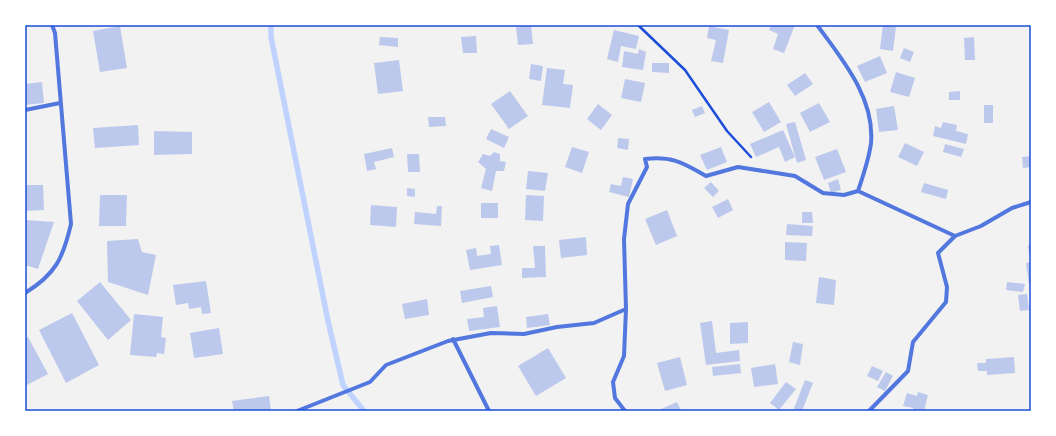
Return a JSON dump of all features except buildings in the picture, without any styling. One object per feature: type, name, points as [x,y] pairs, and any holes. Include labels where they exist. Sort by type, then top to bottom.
[{"type":"street","points":[[25,293],[56,267],[64,252],[71,224],[55,33],[52,25]]},
{"type":"street","points":[[817,25],[858,84],[870,114],[871,143],[858,191]]},
{"type":"street","points":[[25,110],[60,103]]},
{"type":"street","points":[[625,411],[615,398],[613,382],[624,356],[626,309],[624,239],[628,204],[647,168],[645,159],[662,157],[682,163],[706,176],[738,167],[795,176],[823,193],[844,195],[858,191],[955,236]]},
{"type":"street","points":[[869,411],[908,371],[913,342],[946,302],[947,287],[938,253],[955,236],[981,226],[1012,208],[1031,202]]},
{"type":"street","points":[[297,411],[370,382],[386,365],[453,339],[491,333],[524,334],[557,327],[594,323],[626,309]]},
{"type":"street","points":[[453,339],[489,411]]},
{"type":"path","points":[[638,25],[685,70],[727,131],[763,170]]},
{"type":"waterway","points":[[271,25],[271,37],[328,321],[343,385],[364,411]]}]
